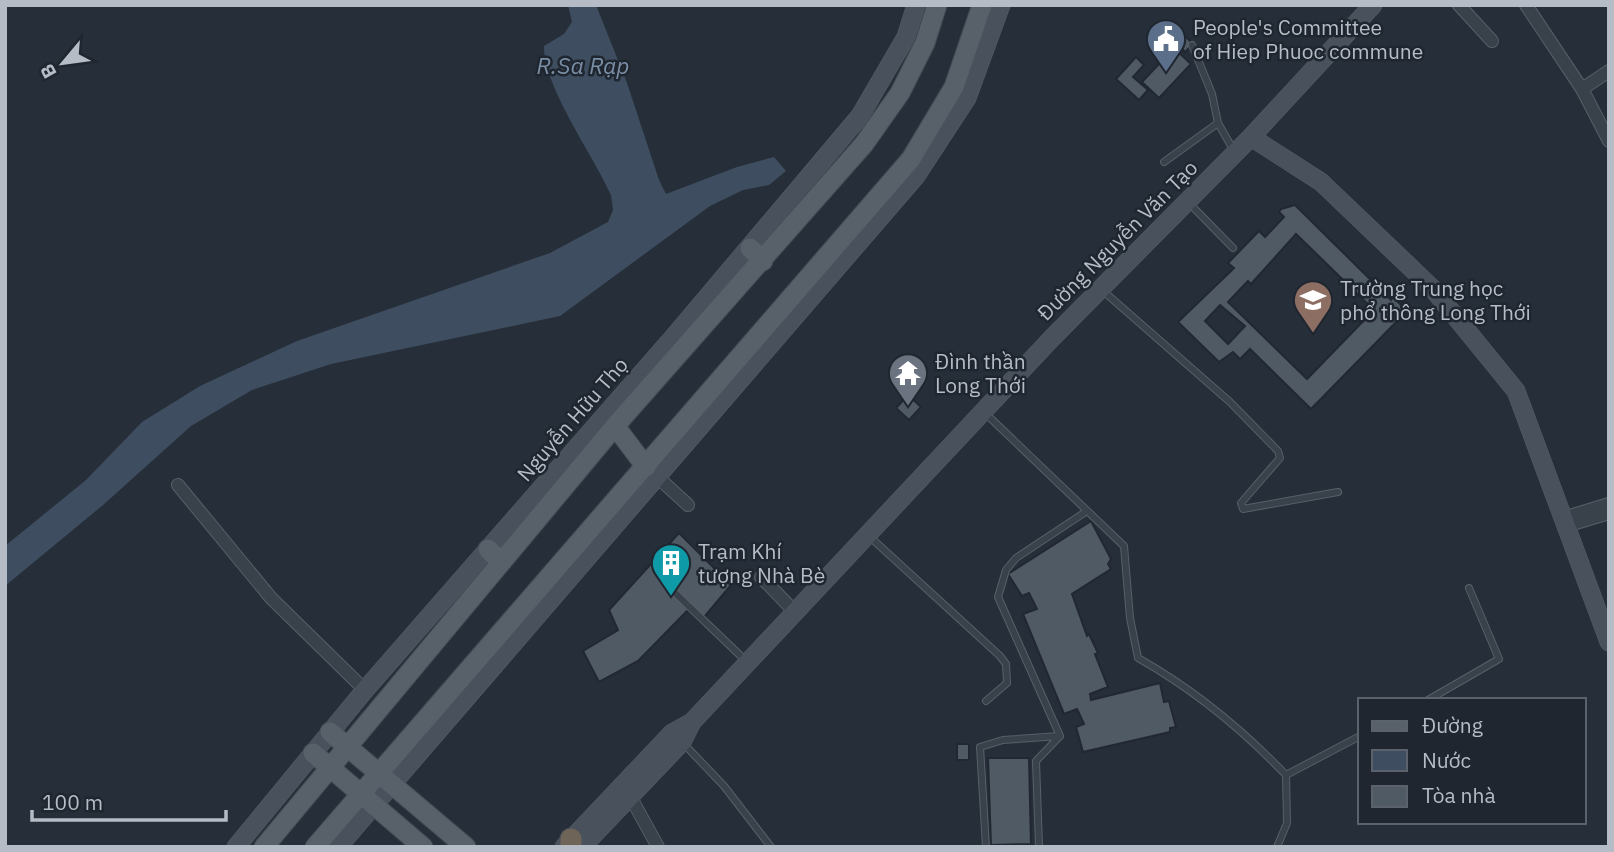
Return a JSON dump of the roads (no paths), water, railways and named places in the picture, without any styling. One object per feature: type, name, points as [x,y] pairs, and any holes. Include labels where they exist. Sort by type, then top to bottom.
[{"type":"main road","name":"Nguyễn Hữu Thọ","points":[[236,847],[365,690],[615,426],[757,255],[860,116],[906,37],[916,5]]},
{"type":"main road","name":"Nguyễn Hữu Thọ","points":[[264,847],[347,747],[495,555],[757,255],[864,144],[900,93],[925,43],[937,5]]},
{"type":"main road","points":[[315,847],[368,799],[652,472],[911,159],[954,87],[982,5]]},
{"type":"main road","points":[[706,409],[891,206],[939,144],[979,72],[1001,5]]},
{"type":"main road","name":"Đường Nguyễn Văn Tạo","points":[[572,845],[630,796],[682,742],[692,722],[794,611],[869,536],[1101,289],[1235,153],[1373,5]]},
{"type":"main road","points":[[1251,136],[1321,182],[1433,289],[1516,391],[1609,642]]},
{"type":"main road","points":[[615,426],[652,472]]},
{"type":"main road","name":"Đường Nguyễn Văn Tạo","points":[[572,845],[672,733],[692,722]]},
{"type":"main road","points":[[330,732],[466,847]]},
{"type":"main road","points":[[313,753],[423,847]]},
{"type":"main road","points":[[338,847],[368,799]]},
{"type":"street","points":[[1459,5],[1492,41]]},
{"type":"street","points":[[1526,5],[1582,89],[1609,141]]},
{"type":"street","points":[[1582,89],[1609,71]]},
{"type":"street","points":[[652,472],[688,505]]},
{"type":"street","points":[[178,485],[271,598],[365,690]]},
{"type":"street","points":[[1565,522],[1609,504]]},
{"type":"street","points":[[1565,522],[1609,513]]},
{"type":"street","points":[[761,577],[794,611]]},
{"type":"street","points":[[630,796],[658,847]]},
{"type":"lane","points":[[1192,46],[1212,94],[1218,123],[1235,153]]},
{"type":"lane","points":[[1164,162],[1218,123]]},
{"type":"lane","points":[[1187,201],[1233,248]]},
{"type":"lane","points":[[1101,289],[1230,402],[1278,451],[1280,458],[1241,503],[1243,509],[1338,492]]},
{"type":"lane","points":[[983,412],[1124,546],[1129,618],[1138,658],[1186,685],[1259,747],[1286,775],[1287,823],[1277,847]]},
{"type":"lane","points":[[1060,736],[998,597],[1006,570],[1016,558],[1087,511]]},
{"type":"lane","points":[[869,536],[1006,664],[1007,683],[986,701]]},
{"type":"lane","points":[[1431,698],[1499,659],[1469,588]]},
{"type":"lane","points":[[674,592],[748,663]]},
{"type":"lane","points":[[1039,846],[1036,761],[1060,736]]},
{"type":"lane","points":[[986,847],[980,747],[1003,740],[1060,736]]},
{"type":"lane","points":[[1286,775],[1358,737]]},
{"type":"lane","points":[[682,742],[724,786],[771,847]]},
{"type":"water","name":"R.Sa Rạp","points":[[568,5],[596,5],[666,194],[737,167],[774,157],[786,171],[769,185],[743,190],[710,206],[560,316],[331,364],[252,390],[191,426],[103,505],[5,586],[5,546],[86,480],[142,422],[200,386],[297,341],[550,253],[608,222],[613,210],[611,195],[560,100],[546,62],[544,46],[564,34],[572,22]]},
{"type":"place","name":"People's Committee of Hiep Phuoc commune","points":[[1166,73]]},
{"type":"place","name":"Trường Trung học phổ thông Long Thới","points":[[1313,334]]},
{"type":"place","name":"Đình thần Long Thới","points":[[908,407]]},
{"type":"place","name":"Trạm Khí tượng Nhà Bè","points":[[671,597]]}]
